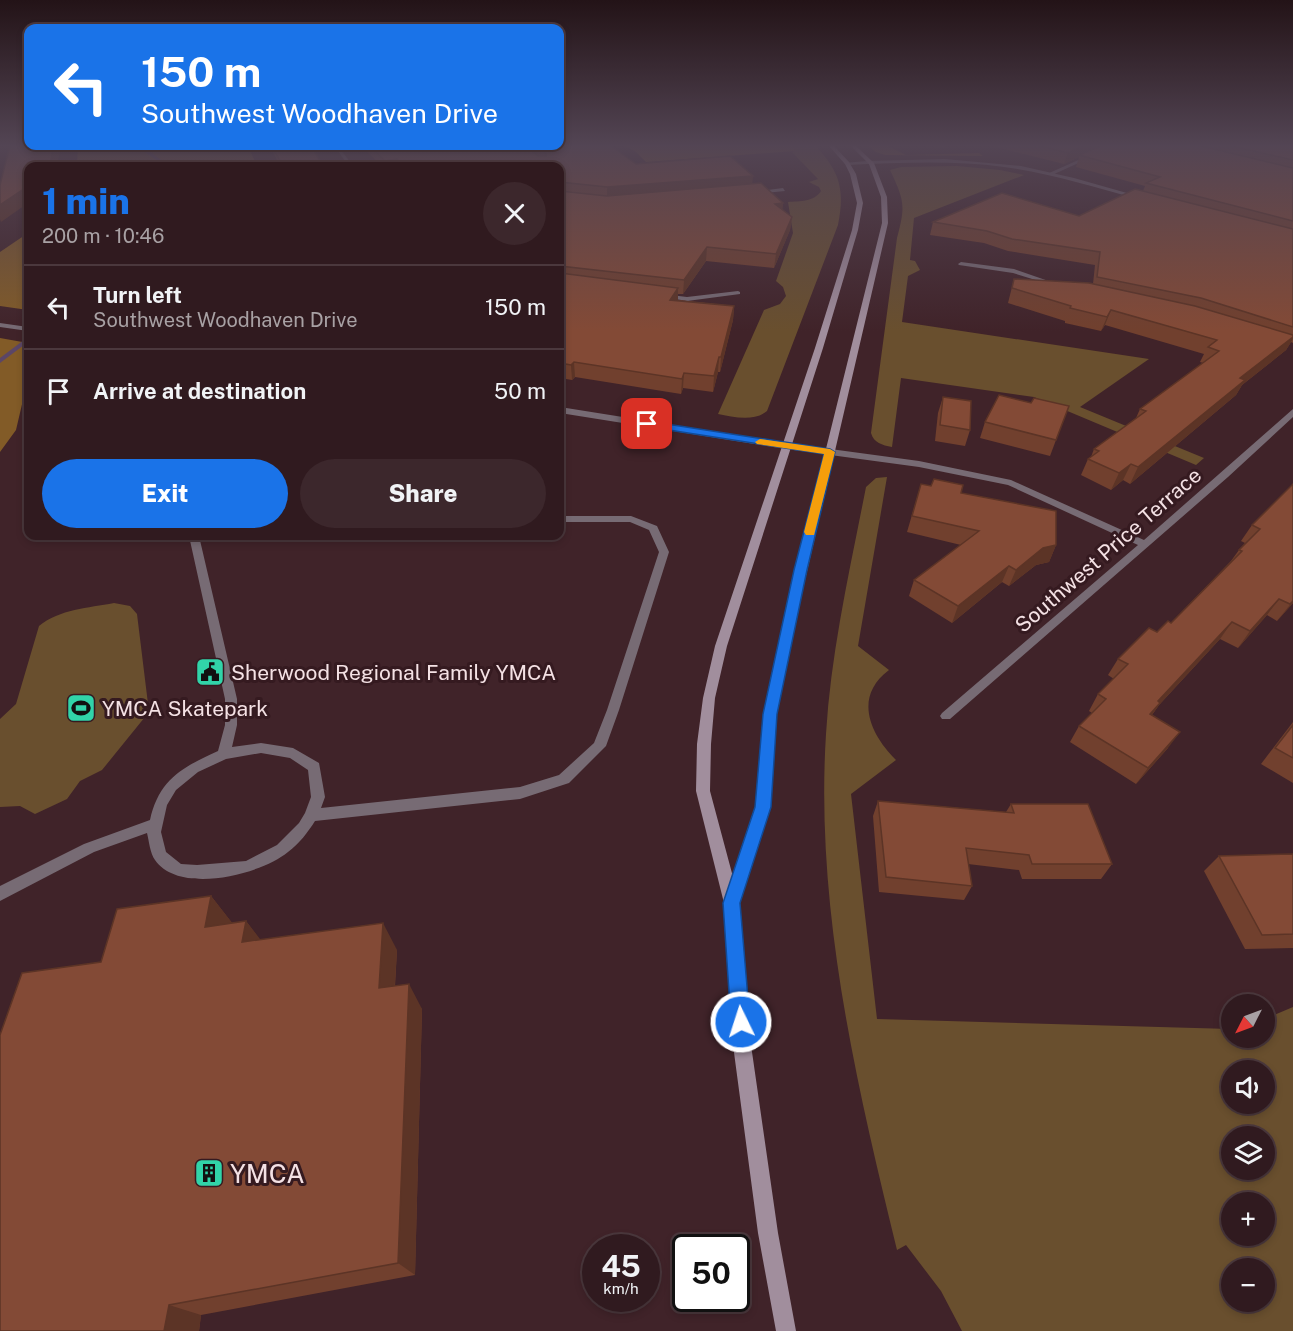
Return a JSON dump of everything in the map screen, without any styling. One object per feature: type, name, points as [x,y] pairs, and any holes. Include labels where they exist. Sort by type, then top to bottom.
[{"type":"main road","points":[[786,1331],[768,1233],[742,1046],[732,903],[703,791],[704,744],[709,698],[733,607],[855,230],[859,207]]},
{"type":"main road","points":[[732,903],[763,807],[770,714],[800,570],[885,223],[884,207]]},
{"type":"street","points":[[961,264],[1014,272],[1066,288]]},
{"type":"street","points":[[652,294],[687,299],[738,293]]},
{"type":"street","points":[[0,325],[24,328]]},
{"type":"street","points":[[564,411],[786,446],[919,464],[1011,483],[1145,544]]},
{"type":"street","name":"Southwest Price Terrace","points":[[946,716],[1293,412]]},
{"type":"street","points":[[311,815],[520,793],[564,779],[599,746],[613,710],[664,552],[653,528],[631,519],[564,519]]},
{"type":"street","points":[[195,540],[231,699],[231,725],[225,754]]},
{"type":"street","points":[[261,748],[293,753],[314,767],[318,797],[311,815],[304,827],[282,849],[248,867],[197,872],[178,870],[160,856],[154,832],[160,804],[171,786],[193,768],[225,754],[261,748]]},
{"type":"street","points":[[0,894],[89,848],[157,823]]},
{"type":"shaded area","points":[[789,207],[840,207],[838,225],[767,411],[750,418],[718,414],[764,310],[780,304],[786,296],[783,287],[776,281],[793,233]]},
{"type":"shaded area","points":[[902,207],[942,207],[914,218],[910,260],[915,261],[920,270],[908,276],[902,322],[1149,359],[1080,407],[1204,458],[1196,465],[1034,397],[901,378],[892,447],[876,441],[871,433]]},
{"type":"shaded area","points":[[24,236],[24,309],[0,306],[0,252]]},
{"type":"shaded area","points":[[0,338],[24,342],[24,399],[16,430],[0,452]]},
{"type":"shaded area","points":[[887,477],[858,646],[889,670],[871,692],[869,715],[879,739],[896,760],[851,794],[877,1019],[1221,1029],[1221,1048],[1275,1048],[1275,1015],[1293,1007],[1293,1331],[962,1331],[941,1291],[906,1245],[897,1250],[867,1123],[842,994],[827,864],[824,799],[826,734],[832,672],[866,487],[876,478]]},
{"type":"shaded area","name":"YMCA Skatepark","points":[[114,603],[130,606],[137,614],[149,712],[102,770],[80,781],[67,799],[35,814],[20,806],[0,807],[0,719],[16,704],[39,626],[65,613]]},
{"type":"building","points":[[564,207],[779,207],[792,217],[776,254],[707,247],[684,280],[564,266]]},
{"type":"building","points":[[968,207],[1049,207],[1079,216],[1097,207],[1207,207],[1293,229],[1293,327],[1201,298],[1097,277],[1100,252],[1012,239],[987,231],[933,222]]},
{"type":"building","points":[[1239,207],[1293,207],[1293,221]]},
{"type":"building","points":[[564,274],[678,288],[670,300],[734,306],[714,376],[684,373],[682,379],[574,362],[571,365],[564,364]]},
{"type":"building","points":[[1014,279],[1089,283],[1195,306],[1293,335],[1293,337],[1240,378],[1245,380],[1138,467],[1131,464],[1119,473],[1088,459],[1099,451],[1094,449],[1146,411],[1140,409],[1219,351],[1208,347],[1217,340],[1111,310],[1107,317],[1070,308],[1071,306],[1012,288]]},
{"type":"building","points":[[999,395],[1031,403],[1034,398],[1069,406],[1056,440],[985,422]]},
{"type":"building","points":[[943,397],[971,401],[970,430],[940,425]]},
{"type":"building","points":[[934,479],[963,485],[961,493],[1056,511],[1056,545],[1043,548],[1016,570],[1009,566],[958,606],[914,580],[979,531],[912,516],[921,484],[931,486]]},
{"type":"building","points":[[1293,484],[1293,601],[1290,604],[1279,599],[1250,631],[1232,622],[1158,701],[1160,703],[1150,714],[1180,732],[1148,768],[1079,726],[1106,699],[1098,694],[1128,664],[1118,659],[1149,628],[1157,632],[1168,621],[1171,623],[1242,551],[1239,550],[1260,529],[1252,525]]},
{"type":"building","points":[[1293,725],[1293,758],[1275,748]]},
{"type":"building","points":[[878,801],[1014,813],[1011,804],[1088,804],[1112,864],[1032,864],[1029,855],[966,848],[972,886],[886,877]]},
{"type":"building","points":[[1293,854],[1293,934],[1262,935],[1219,856]]},
{"type":"building","name":"YMCA","points":[[211,896],[205,927],[246,921],[242,942],[383,923],[379,988],[409,984],[398,1263],[169,1305],[164,1331],[0,1331],[0,1035],[22,973],[101,962],[117,909]]},
{"type":"waterway","points":[[0,361],[24,342]]},
{"type":"slow traffic","points":[[760,442],[830,452],[810,532]]},
{"type":"place","name":"Sherwood Regional Family YMCA","points":[[210,672]]},
{"type":"place","name":"YMCA Skatepark","points":[[81,708]]},
{"type":"place","name":"YMCA","points":[[209,1173]]},
{"type":"route","points":[[647,424],[830,452],[800,570],[770,714],[763,807],[732,903],[741,1022]]}]
